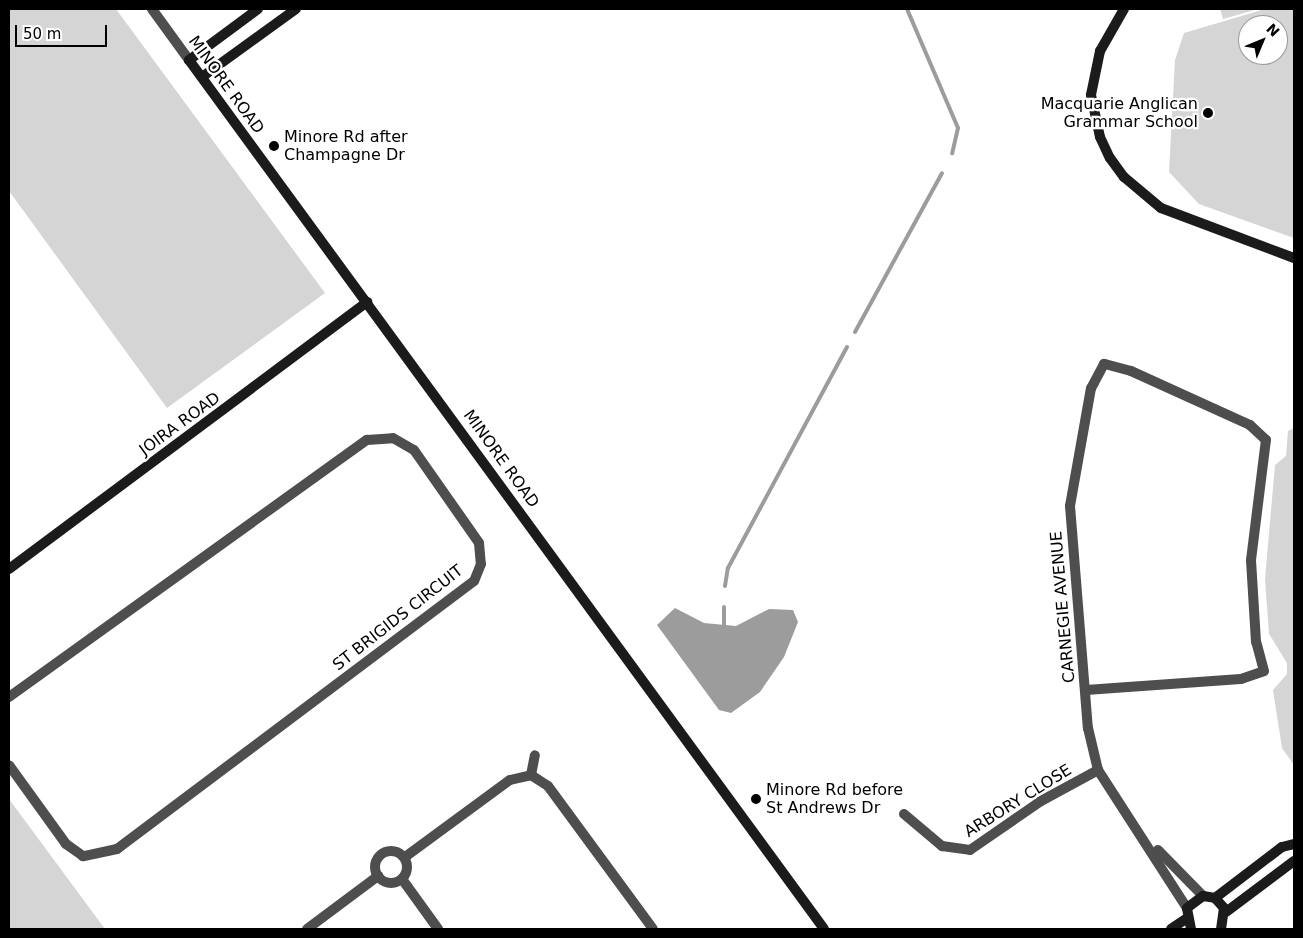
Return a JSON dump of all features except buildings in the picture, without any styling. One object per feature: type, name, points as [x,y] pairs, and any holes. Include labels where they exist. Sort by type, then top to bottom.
[{"type":"street","name":"MINORE ROAD","points":[[152,9],[824,929]]},
{"type":"street","points":[[189,60],[258,9]]},
{"type":"street","points":[[202,77],[296,9]]},
{"type":"street","points":[[1124,9],[1100,51],[1091,95],[1100,137],[1110,158],[1124,177],[1161,208],[1294,258]]},
{"type":"street","name":"JOIRA ROAD","points":[[9,569],[367,302]]},
{"type":"street","name":"CARNEGIE AVENUE","points":[[1086,690],[1241,679],[1264,671],[1256,642],[1251,560],[1266,440],[1250,425],[1131,371],[1104,364],[1092,388],[1070,506],[1088,728],[1098,770],[1145,837],[1186,913]]},
{"type":"street","name":"ST BRIGIDS CIRCUIT","points":[[9,698],[367,440],[393,438],[414,450],[479,543],[481,564],[474,581],[117,849],[83,856],[66,844],[9,765]]},
{"type":"street","points":[[531,774],[534,755]]},
{"type":"street","name":"ARBORY CLOSE","points":[[904,814],[942,846],[970,850],[1041,801],[1098,770]]},
{"type":"street","points":[[404,857],[510,780],[531,774]]},
{"type":"street","points":[[531,774],[548,786],[653,929]]},
{"type":"street","name":"CARNEGIE AVENUE","points":[[1145,837],[1203,896]]},
{"type":"street","points":[[1215,898],[1282,847],[1294,844]]},
{"type":"street","points":[[391,850],[404,857],[408,866],[402,880],[389,883],[378,876],[375,867],[382,854],[391,850]]},
{"type":"street","points":[[1223,928],[1226,912],[1294,861]]},
{"type":"street","points":[[307,929],[378,876]]},
{"type":"street","points":[[402,880],[438,929]]},
{"type":"street","points":[[1171,929],[1203,896],[1215,898],[1226,912]]},
{"type":"street","points":[[1186,913],[1191,929]]},
{"type":"shaded area","points":[[9,9],[116,9],[325,293],[167,408],[9,191]]},
{"type":"shaded area","points":[[1220,9],[1258,9],[1223,19]]},
{"type":"shaded area","name":"Macquarie Anglican Grammar School","points":[[1265,9],[1294,9],[1294,238],[1199,204],[1169,172],[1175,60],[1184,33],[1238,17],[1238,65],[1288,65],[1288,15],[1245,15]]},
{"type":"shaded area","points":[[1294,428],[1294,765],[1282,748],[1273,690],[1287,674],[1287,663],[1269,634],[1265,579],[1275,465],[1286,456],[1288,431]]},
{"type":"shaded area","points":[[675,608],[704,623],[736,626],[769,609],[793,610],[798,622],[784,657],[760,692],[731,713],[719,710],[657,625]]},
{"type":"shaded area","points":[[9,799],[105,929],[9,929]]},
{"type":"waterway","points":[[907,9],[958,128],[952,153]]},
{"type":"waterway","points":[[855,332],[942,173]]},
{"type":"waterway","points":[[725,586],[728,568],[847,347]]},
{"type":"waterway","points":[[724,607],[724,629]]},
{"type":"place","name":"Macquarie Anglican Grammar School","points":[[1208,113]]},
{"type":"place","name":"Minore Rd after Champagne Dr","points":[[274,146]]},
{"type":"place","name":"Minore Rd before St Andrews Dr","points":[[756,799]]}]
